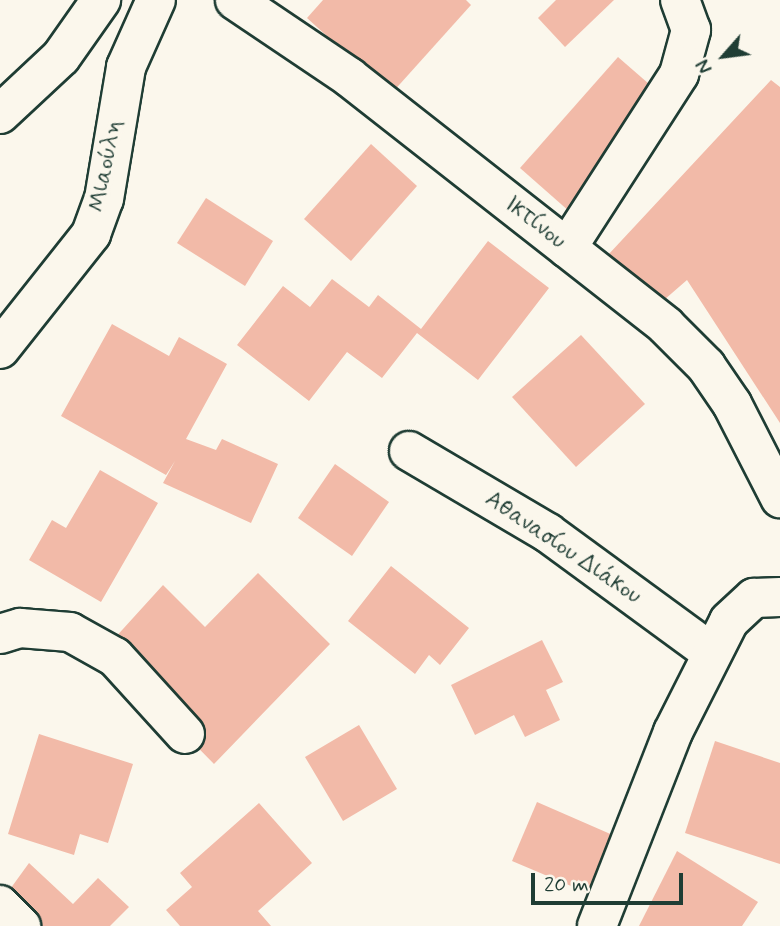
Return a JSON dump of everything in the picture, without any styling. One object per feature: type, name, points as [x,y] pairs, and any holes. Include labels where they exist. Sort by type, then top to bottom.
[{"type":"street","points":[[0,114],[61,57],[101,0]]},
{"type":"street","name":"Μιαούλη","points":[[0,349],[91,234],[104,199],[126,66],[156,0]]},
{"type":"street","name":"Ικτίνου","points":[[235,0],[349,77],[666,326],[706,366],[751,438],[780,498]]},
{"type":"street","points":[[567,248],[679,74],[691,30],[680,0]]},
{"type":"street","name":"Αθανασίου Διάκου","points":[[409,451],[548,533],[712,653]]},
{"type":"street","points":[[597,926],[659,765],[729,621],[746,602],[760,595],[780,597]]},
{"type":"street","points":[[0,634],[20,628],[70,632],[115,657],[185,734]]},
{"type":"street","points":[[0,905],[20,926]]},
{"type":"building","points":[[323,0],[466,0],[471,5],[391,94],[307,18]]},
{"type":"building","points":[[556,0],[614,0],[565,47],[538,18]]},
{"type":"building","points":[[618,57],[664,97],[578,219],[520,168]]},
{"type":"building","points":[[771,80],[780,87],[780,423],[687,280],[649,313],[608,255]]},
{"type":"building","points":[[371,144],[417,186],[351,261],[304,219]]},
{"type":"building","points":[[206,198],[273,241],[245,286],[177,243]]},
{"type":"building","points":[[488,241],[549,288],[478,380],[417,333],[382,378],[347,352],[309,401],[237,345],[283,286],[310,307],[332,279],[369,307],[378,295],[421,329]]},
{"type":"building","points":[[112,324],[169,356],[179,337],[227,364],[186,439],[216,450],[222,439],[278,464],[251,523],[163,483],[175,461],[166,475],[61,416]]},
{"type":"building","points":[[581,335],[645,404],[576,467],[512,397]]},
{"type":"building","points":[[335,464],[389,502],[352,556],[298,518]]},
{"type":"building","points":[[100,470],[158,503],[101,602],[29,560],[52,520],[66,528]]},
{"type":"building","points":[[391,566],[469,628],[440,665],[429,655],[415,674],[348,621]]},
{"type":"building","points":[[258,573],[330,644],[214,764],[103,651],[163,585],[205,627]]},
{"type":"building","points":[[542,640],[563,682],[546,690],[560,720],[525,737],[514,715],[475,735],[451,685]]},
{"type":"building","points":[[359,725],[397,789],[343,821],[305,757]]},
{"type":"building","points":[[39,734],[133,764],[108,843],[80,834],[74,855],[8,834]]},
{"type":"building","points":[[715,741],[780,763],[780,864],[685,833]]},
{"type":"building","points":[[537,802],[615,836],[590,894],[512,861]]},
{"type":"building","points":[[259,803],[312,863],[258,911],[271,926],[180,926],[166,910],[192,887],[180,873]]},
{"type":"building","points":[[677,851],[758,902],[742,926],[639,926]]},
{"type":"building","points":[[29,863],[73,904],[98,878],[129,907],[110,926],[21,926],[0,903]]}]
